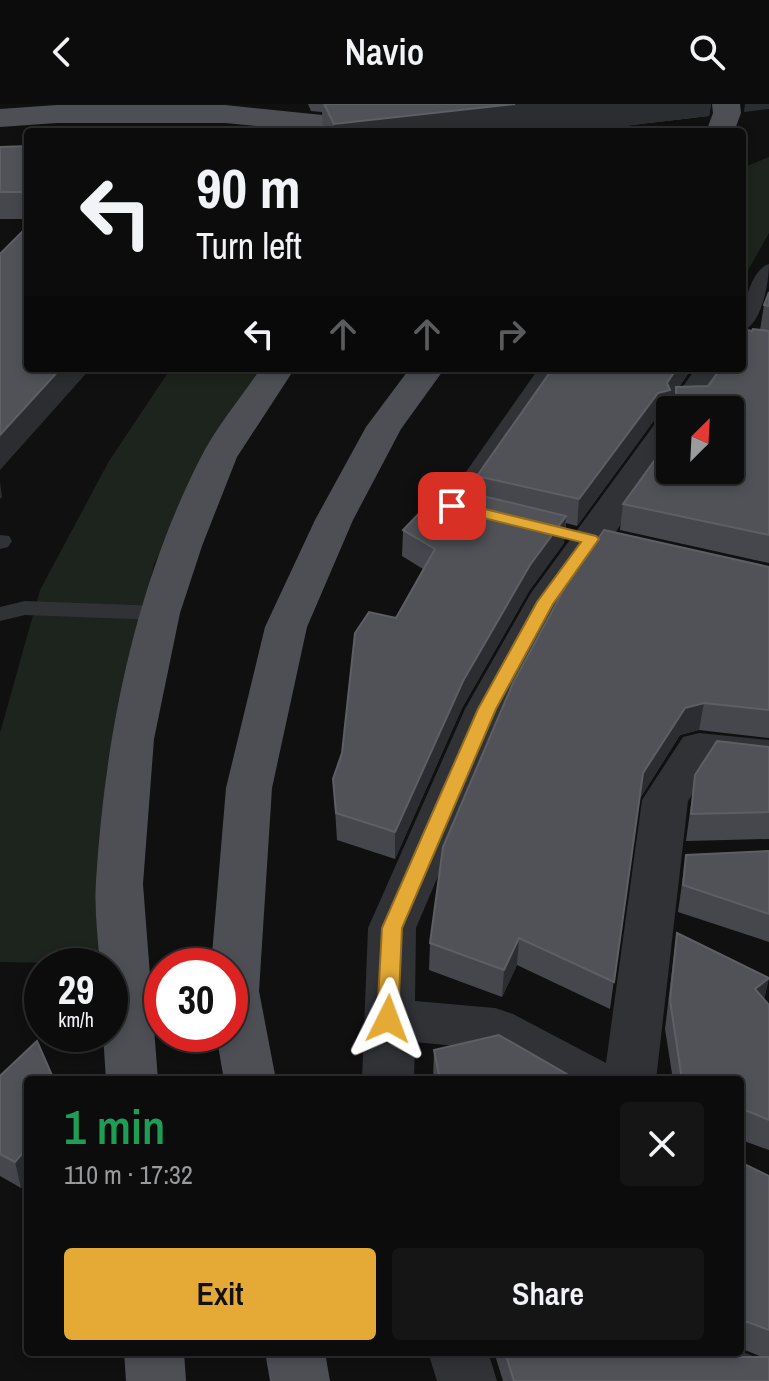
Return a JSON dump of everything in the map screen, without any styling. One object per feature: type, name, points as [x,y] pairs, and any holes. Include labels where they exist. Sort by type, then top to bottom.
[{"type":"main road","points":[[721,128],[727,113],[726,104]]},
{"type":"main road","points":[[0,118],[57,114],[225,114],[364,128]]},
{"type":"main road","points":[[270,118],[289,128]]},
{"type":"main road","points":[[132,1076],[119,884],[132,739],[160,613],[182,546],[219,457],[275,372]]},
{"type":"main road","points":[[249,1076],[234,991],[249,788],[286,627],[334,520],[384,427],[425,372]]},
{"type":"main road","points":[[154,1356],[156,1381]]},
{"type":"main road","points":[[296,1356],[300,1381]]},
{"type":"street","points":[[746,341],[769,345]]},
{"type":"street","points":[[694,396],[711,372]]},
{"type":"street","points":[[388,1076],[392,928],[487,709],[545,602],[583,537],[656,446]]},
{"type":"street","points":[[583,537],[635,549]]},
{"type":"street","points":[[631,1076],[665,800],[699,748],[769,756]]},
{"type":"street","points":[[659,862],[706,860]]},
{"type":"street","points":[[388,1019],[495,1029],[583,1076]]},
{"type":"street","points":[[459,1356],[467,1381]]},
{"type":"street","points":[[683,1356],[744,1381]]},
{"type":"lane","points":[[746,317],[769,269]]},
{"type":"lane","points":[[514,521],[452,506],[546,372]]},
{"type":"lane","points":[[0,614],[25,608],[160,613]]},
{"type":"shaded area","points":[[769,157],[769,233],[746,274],[746,166]]},
{"type":"shaded area","points":[[168,372],[266,372],[206,458],[154,564],[111,767],[106,948],[24,948],[24,962],[0,962],[0,733],[40,590],[109,461]]},
{"type":"building","points":[[324,104],[515,104],[334,124]]},
{"type":"building","points":[[24,146],[24,192],[0,192],[0,147]]},
{"type":"building","points":[[24,230],[24,372],[57,372],[0,435],[0,254]]},
{"type":"building","points":[[746,330],[769,331],[769,535],[623,504],[656,458],[656,484],[744,484],[744,396],[676,396],[676,387],[708,386],[718,372],[746,372]]},
{"type":"building","points":[[550,372],[674,372],[667,383],[670,390],[658,393],[579,499],[477,476]]},
{"type":"building","points":[[466,492],[566,516],[530,565],[463,681],[395,832],[336,813],[333,779],[342,753],[355,633],[369,612],[396,618],[435,549],[403,530],[430,502],[454,508]]},
{"type":"building","points":[[604,530],[769,567],[769,710],[704,703],[685,708],[643,773],[614,982],[519,938],[504,970],[430,943],[443,847],[513,683],[569,580]]},
{"type":"building","points":[[717,741],[769,747],[769,812],[691,814],[695,775]]},
{"type":"building","points":[[769,851],[769,914],[683,885],[686,855]]},
{"type":"building","points":[[677,933],[769,978],[755,989],[769,1005],[769,1120],[745,1110],[744,1164],[744,1076],[681,1076],[670,1000]]},
{"type":"building","points":[[499,1035],[570,1076],[439,1076],[434,1050]]},
{"type":"building","points":[[25,1052],[42,1052],[52,1076],[24,1076],[24,1152],[15,1162],[0,1154],[0,1076]]},
{"type":"building","points":[[744,1164],[769,1176],[769,1330],[744,1322]]},
{"type":"building","points":[[506,1356],[769,1357],[769,1381],[514,1381]]},
{"type":"route","points":[[388,1019],[392,928],[487,709],[545,602],[591,539],[452,506]]}]
